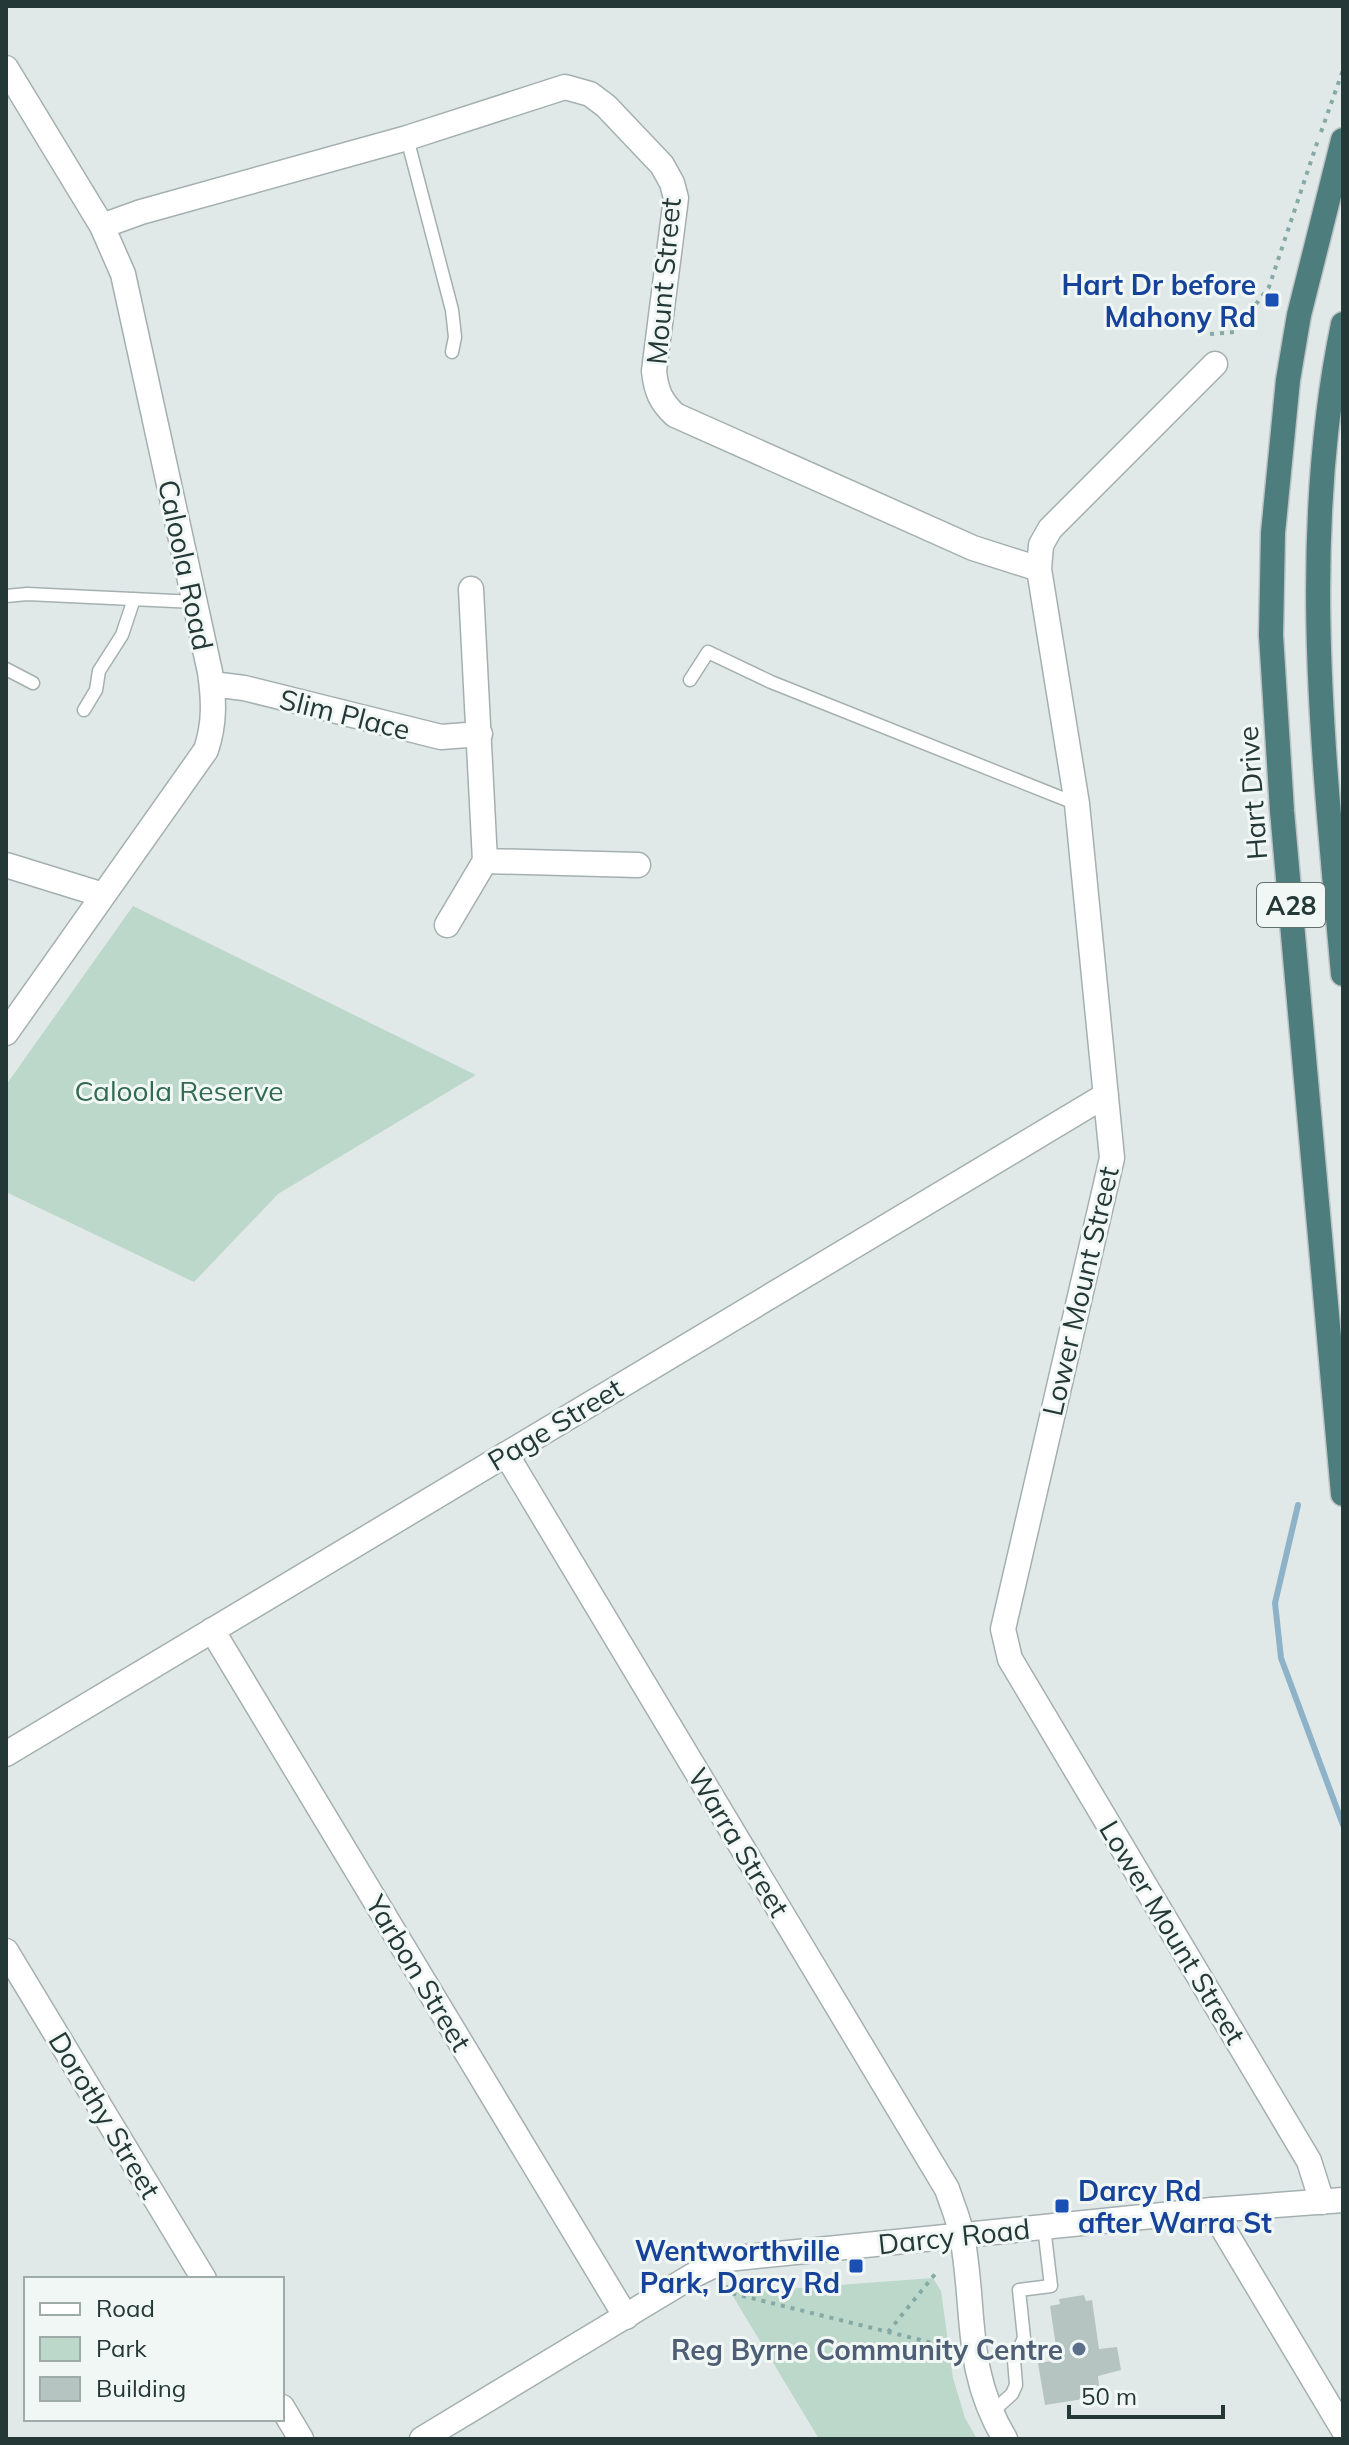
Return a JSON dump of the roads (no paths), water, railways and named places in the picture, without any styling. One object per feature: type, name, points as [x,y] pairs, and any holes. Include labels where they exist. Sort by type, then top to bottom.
[{"type":"highway","name":"Hart Drive","points":[[1343,140],[1299,315],[1288,380],[1273,533],[1271,635],[1282,811],[1343,1494]]},
{"type":"highway","name":"A28","points":[[1343,324],[1333,372],[1325,440],[1317,573],[1323,753],[1343,974]]},
{"type":"street","name":"Caloola Road","points":[[6,68],[102,226],[123,274],[215,706],[206,750],[6,1033]]},
{"type":"street","name":"Mount Street","points":[[102,226],[141,212],[407,138],[565,87],[590,94],[606,106],[662,165],[676,198],[654,371],[656,389],[663,404],[675,415],[973,548],[1039,569]]},
{"type":"street","name":"Lower Mount Street","points":[[1215,364],[1050,529],[1041,545],[1039,569],[1077,804],[1112,1158],[1003,1629],[1004,1644],[1018,1673],[1332,2201]]},
{"type":"street","points":[[447,925],[485,861],[471,589]]},
{"type":"street","name":"Slim Place","points":[[212,684],[244,688],[441,737],[480,734]]},
{"type":"street","points":[[485,861],[638,865]]},
{"type":"street","points":[[6,865],[103,895]]},
{"type":"street","name":"Page Street","points":[[6,1754],[1106,1095]]},
{"type":"street","name":"Warra Street","points":[[506,1454],[947,2189],[962,2236],[973,2353],[991,2413],[1005,2439]]},
{"type":"street","name":"Yarbon Street","points":[[212,1630],[626,2317]]},
{"type":"street","name":"Dorothy Street","points":[[6,1951],[203,2277]]},
{"type":"street","name":"Darcy Road","points":[[438,2435],[692,2276],[727,2259],[1212,2210],[1332,2201]]},
{"type":"street","points":[[1212,2210],[1343,2429]]},
{"type":"street","points":[[284,2410],[301,2439]]},
{"type":"lane","points":[[407,138],[452,310],[455,337],[452,352]]},
{"type":"lane","points":[[6,596],[27,594],[195,602]]},
{"type":"lane","points":[[84,710],[96,690],[99,671],[122,635],[134,599]]},
{"type":"lane","points":[[690,680],[708,652],[784,687],[1077,804]]},
{"type":"lane","points":[[6,669],[33,683]]},
{"type":"lane","points":[[991,2413],[1012,2394],[1016,2385],[1014,2360],[1024,2338],[1019,2290],[1051,2286],[1044,2227]]},
{"type":"waterway","points":[[1298,1505],[1275,1603],[1281,1658],[1343,1825]]},
{"type":"place","name":"Hart Dr before Mahony Rd","points":[[1272,300]]},
{"type":"place","name":"Darcy Rd after Warra St","points":[[1062,2206]]},
{"type":"place","name":"Wentworthville Park, Darcy Rd","points":[[856,2266]]},
{"type":"place","name":"Reg Byrne Community Centre","points":[[1079,2349]]},
{"type":"park label","name":"Caloola Reserve","points":[[179,1090]]}]
